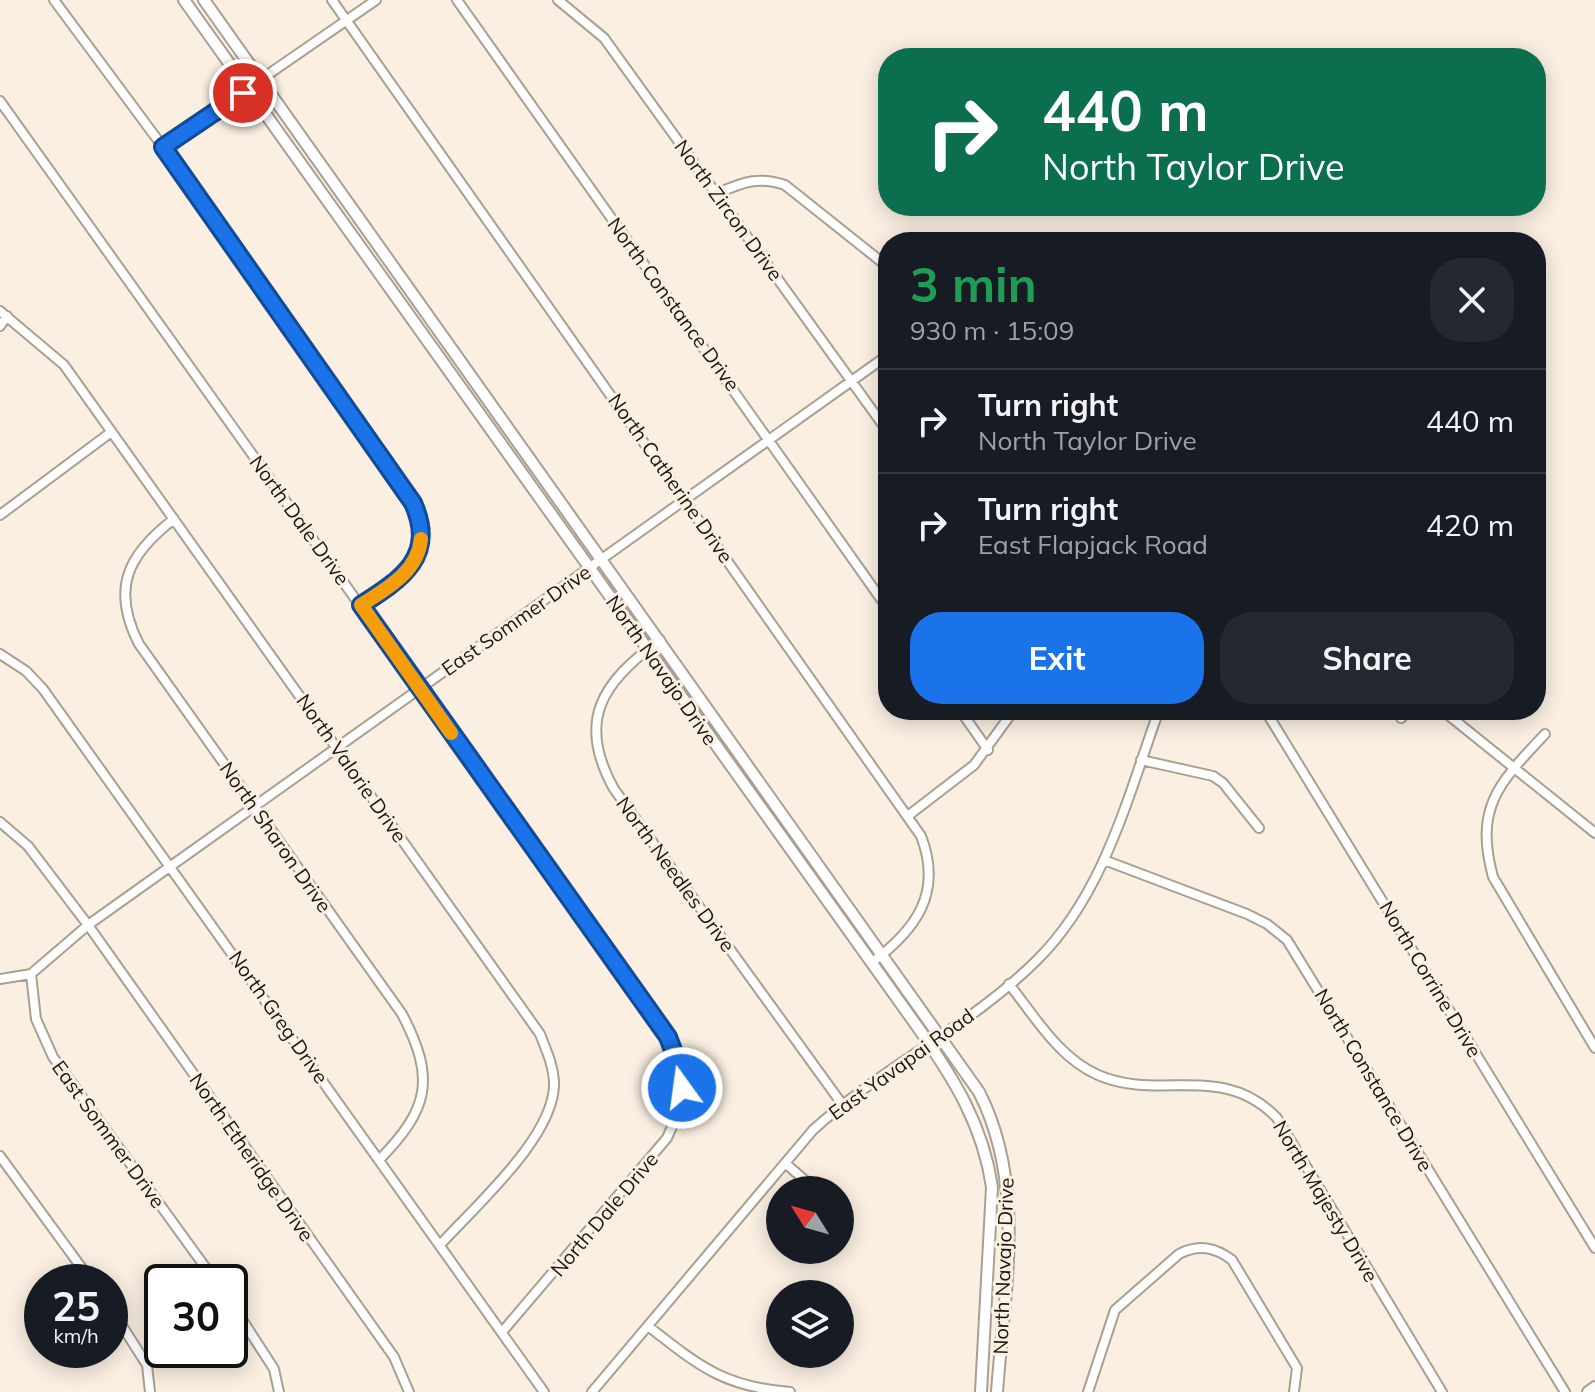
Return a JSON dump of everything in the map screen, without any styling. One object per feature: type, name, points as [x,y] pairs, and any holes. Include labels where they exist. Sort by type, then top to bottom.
[{"type":"street","points":[[54,0],[163,147],[413,503],[420,518],[421,544],[412,565],[397,582],[361,605]]},
{"type":"street","name":"North Navajo Drive","points":[[184,0],[929,1043],[967,1103],[979,1130],[992,1187],[993,1231],[981,1392]]},
{"type":"street","name":"North Navajo Drive","points":[[204,0],[884,954],[940,1035],[995,1124],[1009,1185],[997,1392]]},
{"type":"street","name":"North Catherine Drive","points":[[332,0],[909,815],[927,852],[925,900],[916,922],[871,963]]},
{"type":"street","points":[[163,147],[376,0]]},
{"type":"street","name":"North Constance Drive","points":[[457,0],[878,595]]},
{"type":"street","name":"North Zircon Drive","points":[[558,0],[604,38],[878,418]]},
{"type":"street","name":"North Dale Drive","points":[[0,101],[668,1037],[679,1066],[682,1088],[678,1118],[667,1138],[502,1332]]},
{"type":"street","points":[[718,193],[745,181],[766,179],[785,185],[878,259]]},
{"type":"street","points":[[0,326],[4,313]]},
{"type":"street","name":"North Valorie Drive","points":[[4,313],[64,365],[540,1034],[552,1062],[555,1084],[551,1107],[538,1132],[440,1245]]},
{"type":"street","name":"East Sommer Drive","points":[[203,1264],[53,1057],[36,1019],[31,974],[88,925],[878,362]]},
{"type":"street","points":[[0,515],[110,433]]},
{"type":"street","name":"North Sharon Drive","points":[[174,519],[138,552],[126,577],[124,603],[129,625],[139,644],[402,1014],[414,1037],[422,1061],[425,1089],[404,1134],[379,1160]]},
{"type":"street","name":"North Needles Drive","points":[[660,640],[612,682],[597,710],[599,763],[614,789],[842,1104]]},
{"type":"street","name":"North Greg Drive","points":[[0,654],[26,671],[43,689],[172,865],[544,1392]]},
{"type":"street","points":[[967,720],[988,750]]},
{"type":"street","points":[[909,815],[988,750],[1008,720]]},
{"type":"street","name":"East Yavapai Road","points":[[592,1392],[785,1163],[842,1104],[1009,984],[1059,935],[1082,904],[1104,860],[1155,720]]},
{"type":"street","name":"North Corrine Drive","points":[[1271,720],[1595,1248]]},
{"type":"street","points":[[1454,720],[1595,833]]},
{"type":"street","points":[[1545,734],[1498,787],[1486,817],[1485,847],[1493,877],[1595,1048]]},
{"type":"street","points":[[1141,760],[1195,770],[1223,783],[1259,828]]},
{"type":"street","name":"North Etheridge Drive","points":[[0,822],[28,846],[88,925],[394,1357],[409,1392]]},
{"type":"street","name":"North Constance Drive","points":[[1104,860],[1247,914],[1267,924],[1287,940],[1565,1392]]},
{"type":"street","points":[[0,979],[31,974]]},
{"type":"street","name":"North Majesty Drive","points":[[1009,984],[1057,1044],[1077,1064],[1099,1076],[1139,1083],[1210,1084],[1237,1090],[1261,1102],[1277,1118],[1442,1392]]},
{"type":"street","points":[[0,1156],[79,1264]]},
{"type":"street","points":[[785,1163],[800,1176]]},
{"type":"street","points":[[993,1231],[1008,1232]]},
{"type":"street","points":[[1088,1392],[1115,1310],[1179,1254],[1192,1247],[1204,1247],[1220,1251],[1232,1260],[1297,1368],[1294,1392]]},
{"type":"street","points":[[648,1326],[725,1379],[748,1389],[790,1392]]},
{"type":"street","points":[[248,1329],[274,1369],[279,1392]]},
{"type":"street","points":[[128,1335],[147,1365],[150,1392]]},
{"type":"street","points":[[1588,1392],[1595,1387]]},
{"type":"slow traffic","points":[[421,539],[412,565],[397,582],[361,605],[451,733]]},
{"type":"route","points":[[243,93],[163,147],[413,503],[420,518],[421,544],[412,565],[397,582],[361,605],[668,1037],[679,1066],[682,1088]]}]
